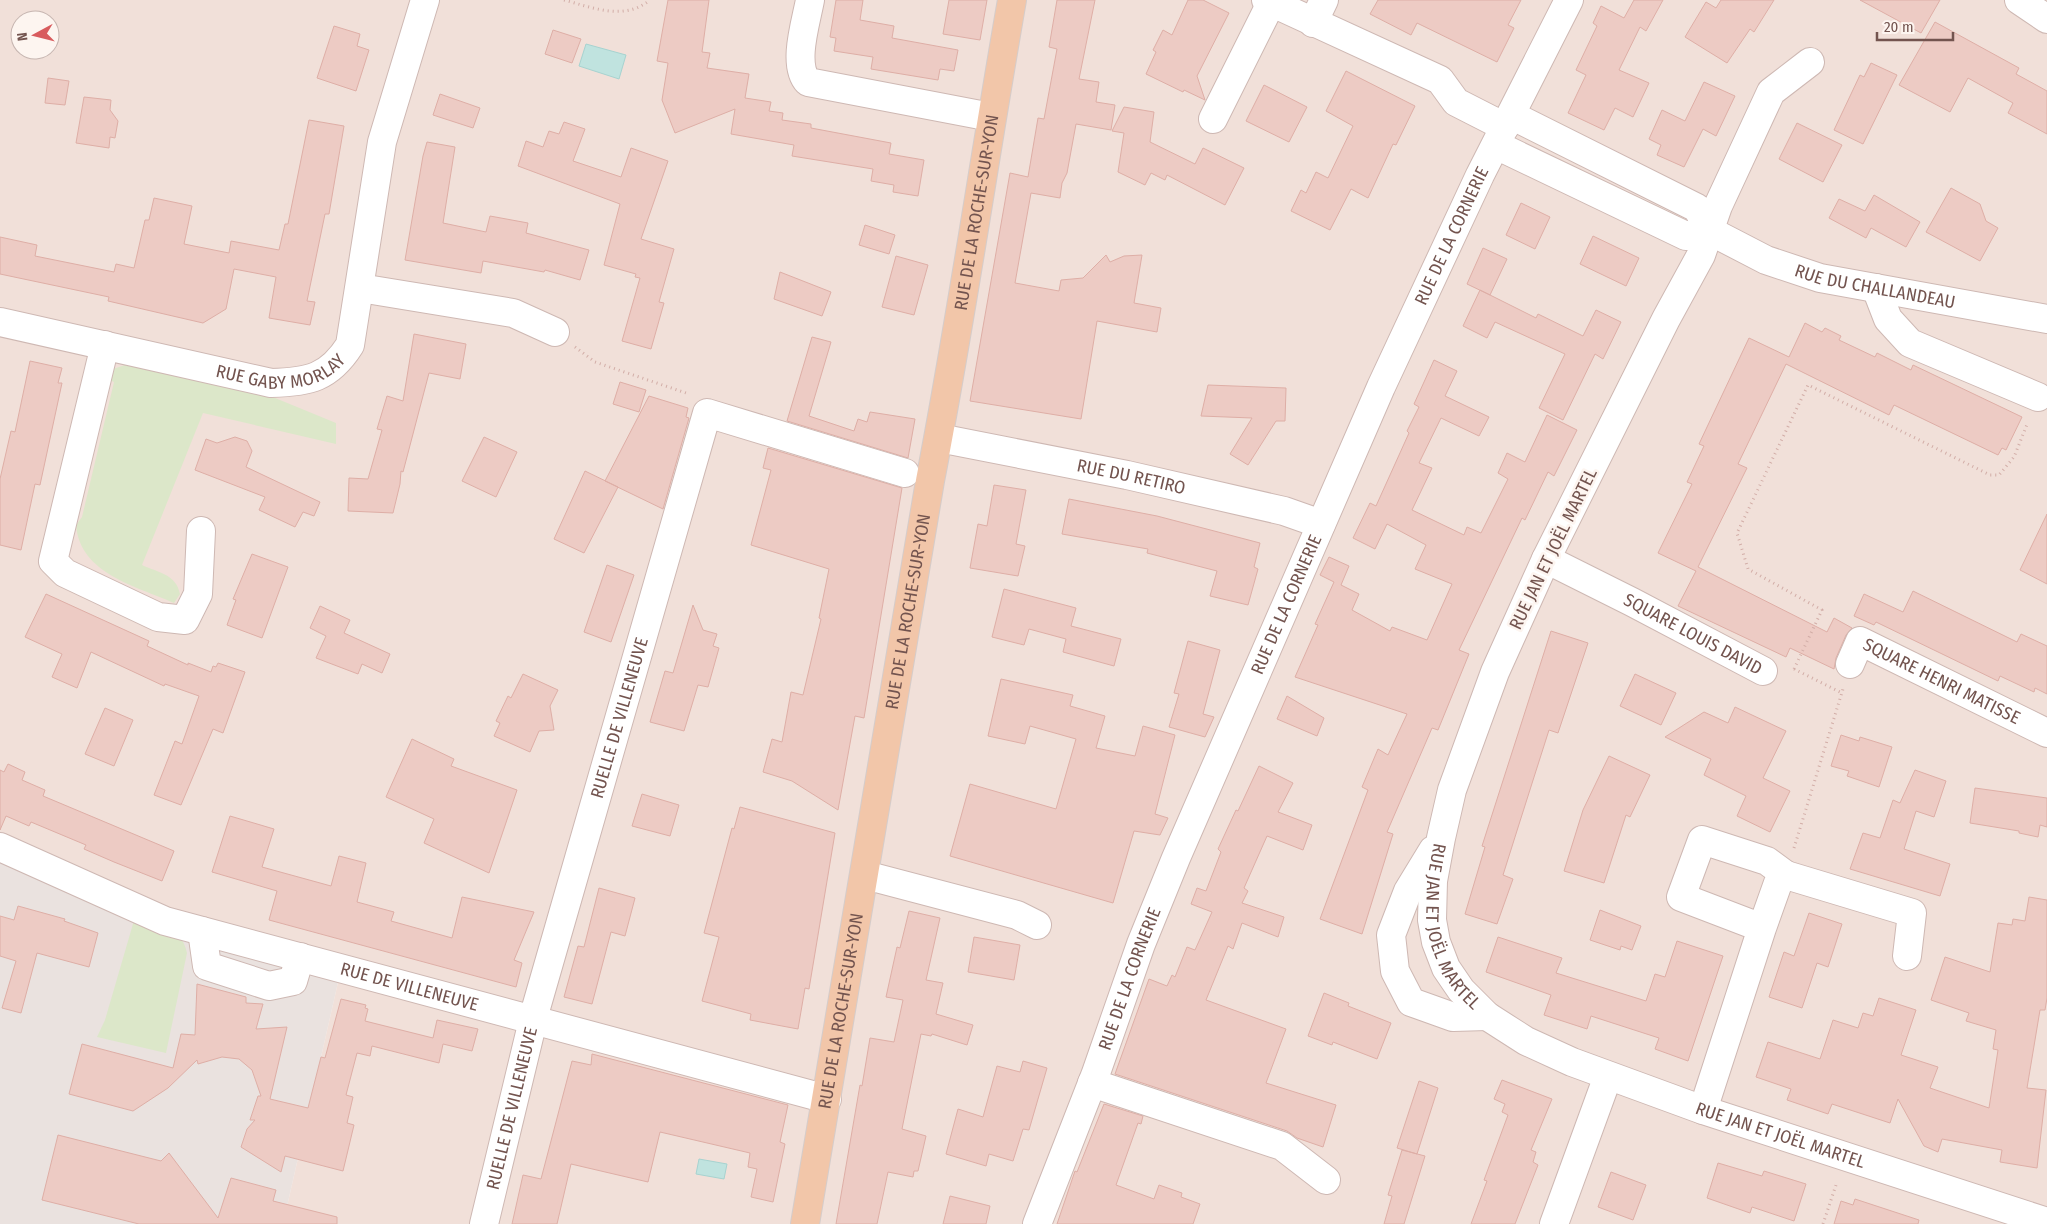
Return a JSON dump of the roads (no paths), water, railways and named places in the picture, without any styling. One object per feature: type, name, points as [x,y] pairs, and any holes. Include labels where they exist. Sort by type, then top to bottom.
[{"type":"main road","name":"RUE DE LA ROCHE-SUR-YON","points":[[805,1224],[1012,0]]},
{"type":"street","name":"RUE GABY MORLAY","points":[[0,322],[271,383],[300,382],[325,374],[339,362],[350,345],[382,142],[425,0]]},
{"type":"street","points":[[810,0],[800,61],[802,76],[808,82],[991,117]]},
{"type":"street","name":"RUE DE LA CORNERIE","points":[[1037,1224],[1092,1083],[1141,944],[1176,858],[1381,387],[1504,129],[1569,0]]},
{"type":"street","points":[[2019,0],[2047,19]]},
{"type":"street","points":[[1213,119],[1269,1],[1319,12],[1440,80],[1456,102],[1686,236],[1710,231]]},
{"type":"street","name":"RUE JAN ET JOËL MARTEL","points":[[1810,62],[1771,92],[1718,206],[1701,255],[1666,319],[1546,559],[1495,672],[1452,790],[1440,838],[1433,881],[1432,920],[1436,942],[1446,968],[1461,990],[1488,1016],[1526,1040],[1608,1076],[1703,1110],[2047,1222]]},
{"type":"street","name":"RUE DU CHALLANDEAU","points":[[1710,231],[1766,260],[1820,278],[2047,319]]},
{"type":"street","points":[[360,288],[513,313],[555,332]]},
{"type":"street","points":[[1876,288],[1888,318],[1910,343],[2038,397]]},
{"type":"street","points":[[105,345],[53,561],[65,574],[158,617],[185,620],[198,594],[201,531]]},
{"type":"street","name":"RUELLE DE VILLENEUVE","points":[[484,1224],[533,1019],[708,413],[905,473]]},
{"type":"street","name":"RUE DU RETIRO","points":[[939,438],[1127,474],[1284,511],[1322,524]]},
{"type":"street","name":"SQUARE LOUIS DAVID","points":[[1546,559],[1763,671]]},
{"type":"street","name":"SQUARE HENRI MATISSE","points":[[1850,664],[1860,641],[2047,733]]},
{"type":"street","points":[[1440,838],[1408,891],[1390,935],[1395,971],[1412,1002],[1453,1017],[1488,1016]]},
{"type":"street","points":[[1762,928],[1681,897],[1702,840],[1767,861],[1786,875],[1912,913],[1907,956]]},
{"type":"street","name":"RUE DE VILLENEUVE","points":[[0,847],[165,921],[827,1099]]},
{"type":"street","points":[[865,875],[1017,915],[1037,925]]},
{"type":"street","points":[[1703,1110],[1762,928],[1778,883],[1786,875]]},
{"type":"street","points":[[202,931],[207,966],[269,986],[293,981],[300,957]]},
{"type":"street","points":[[1554,1224],[1608,1076]]},
{"type":"street","points":[[1092,1083],[1282,1146],[1326,1180]]},
{"type":"water","points":[[586,44],[626,55],[619,79],[579,66]]},
{"type":"water","points":[[699,1159],[727,1164],[724,1179],[696,1174]]}]
